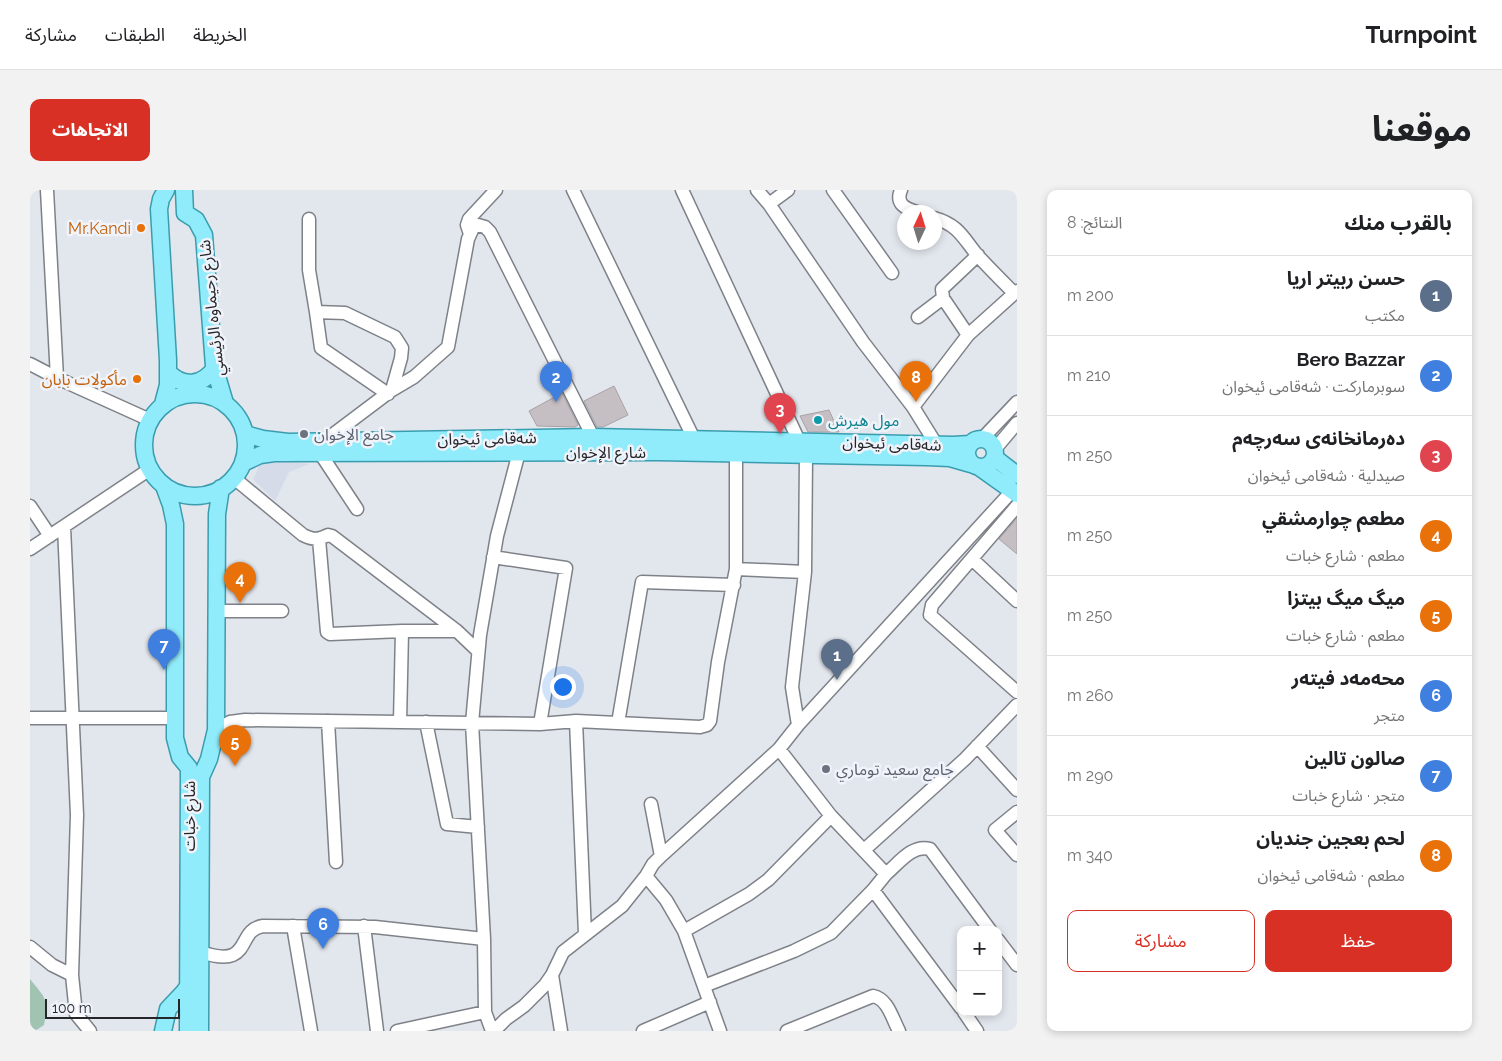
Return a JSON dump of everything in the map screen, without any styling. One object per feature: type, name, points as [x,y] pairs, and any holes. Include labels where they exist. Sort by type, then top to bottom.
[{"type":"main road","points":[[164,404],[168,385],[168,372],[159,214],[160,204],[166,190]]},
{"type":"main road","name":"شارع رحيماوه الرئيسي","points":[[184,190],[185,213],[196,220],[204,235],[215,368],[225,403]]},
{"type":"main road","points":[[168,372],[174,379],[192,384],[210,376],[215,368]]},
{"type":"main road","points":[[194,394],[214,397],[225,403],[238,417],[245,434],[246,448],[243,463],[228,483],[208,494],[190,496],[172,491],[164,486],[150,469],[143,450],[143,439],[150,420],[164,404],[175,397],[194,394]]},
{"type":"main road","points":[[245,434],[264,446]]},
{"type":"main road","name":"شەقامی ئیخوان","points":[[321,447],[593,437],[658,445],[694,439],[802,448],[936,444],[985,447]]},
{"type":"main road","name":"شارع الإخوان","points":[[243,463],[264,446],[520,452],[658,445],[736,454],[802,448],[939,457],[975,465]]},
{"type":"main road","points":[[975,465],[990,464],[985,447]]},
{"type":"main road","points":[[985,447],[967,452],[969,460],[1016,497]]},
{"type":"main road","points":[[985,447],[1017,475]]},
{"type":"main road","name":"شارع خبات","points":[[192,1028],[189,985],[195,772],[211,754],[216,730],[217,520],[228,483]]},
{"type":"main road","name":"شارع خبات","points":[[164,486],[174,518],[175,738],[182,762],[195,772]]},
{"type":"main road","points":[[174,518],[182,508],[192,504],[203,505],[212,512],[217,520]]},
{"type":"main road","name":"شارع خبات","points":[[192,1028],[201,952],[195,772]]},
{"type":"main road","points":[[166,1019],[189,985]]},
{"type":"main road","points":[[166,1019],[178,1018],[192,1028]]},
{"type":"street","points":[[47,190],[57,378]]},
{"type":"street","points":[[470,234],[467,225],[469,219],[496,190]]},
{"type":"street","points":[[573,190],[694,439]]},
{"type":"street","points":[[682,190],[802,448],[805,572],[792,687],[798,725]]},
{"type":"street","points":[[757,190],[769,204],[863,342],[913,407],[936,444]]},
{"type":"street","points":[[769,204],[788,190]]},
{"type":"street","points":[[833,190],[892,273]]},
{"type":"street","points":[[901,190],[899,198],[903,205]]},
{"type":"street","points":[[309,219],[309,270],[321,348],[390,392]]},
{"type":"street","points":[[913,407],[968,334],[1016,292],[978,255],[962,233],[942,221]]},
{"type":"street","points":[[357,509],[321,447],[390,392],[414,376],[448,347],[470,234],[473,228],[478,225],[485,227],[490,232],[593,437]]},
{"type":"street","points":[[968,334],[943,298],[942,289],[978,255]]},
{"type":"street","points":[[918,317],[943,298]]},
{"type":"street","points":[[316,312],[345,313],[395,337],[402,348],[401,358],[390,392]]},
{"type":"street","points":[[30,364],[150,420]]},
{"type":"street","points":[[985,447],[1003,418],[1017,402]]},
{"type":"street","points":[[985,447],[1016,425],[1003,418]]},
{"type":"street","points":[[520,452],[493,557],[478,651],[472,723],[484,938],[485,1012],[493,1031],[524,1006],[552,975],[563,952],[622,906],[660,856],[779,748],[798,725],[1016,497]]},
{"type":"street","points":[[216,730],[238,720],[540,724],[576,721],[700,727],[707,724],[710,721],[718,662],[736,569],[736,454]]},
{"type":"street","points":[[30,549],[150,469]]},
{"type":"street","points":[[228,483],[303,535],[311,539],[320,539],[328,535],[332,536],[457,631],[478,651]]},
{"type":"street","points":[[1016,497],[972,559],[932,605],[930,615],[1017,692]]},
{"type":"street","points":[[30,506],[50,536]]},
{"type":"street","points":[[64,527],[77,815],[72,975],[76,1014],[90,1031]]},
{"type":"street","points":[[320,539],[327,632],[330,634],[457,631]]},
{"type":"street","points":[[493,557],[566,568],[540,724]]},
{"type":"street","points":[[972,559],[1017,601]]},
{"type":"street","points":[[736,569],[805,572]]},
{"type":"street","points":[[618,723],[642,582],[734,585]]},
{"type":"street","points":[[217,611],[282,611]]},
{"type":"street","points":[[400,722],[402,631]]},
{"type":"street","points":[[864,850],[977,746],[1017,705]]},
{"type":"street","points":[[30,718],[175,718]]},
{"type":"street","points":[[328,721],[336,862]]},
{"type":"street","points":[[576,721],[586,934]]},
{"type":"street","points":[[426,722],[447,824],[478,827]]},
{"type":"street","points":[[977,746],[1017,790]]},
{"type":"street","points":[[779,748],[831,816],[886,874]]},
{"type":"street","points":[[651,804],[660,856]]},
{"type":"street","points":[[1017,812],[995,830],[1017,855]]},
{"type":"street","points":[[684,931],[749,894],[768,880],[831,816]]},
{"type":"street","points":[[704,986],[794,952],[831,932],[873,890],[886,874],[915,849],[923,847],[930,849],[987,926]]},
{"type":"street","points":[[646,876],[666,900],[684,931],[720,1031]]},
{"type":"street","points":[[873,890],[957,1003]]},
{"type":"street","points":[[293,926],[310,1031]]},
{"type":"street","points":[[201,952],[227,958],[240,950],[252,931],[258,927],[364,926],[484,938]]},
{"type":"street","points":[[364,926],[377,1031]]},
{"type":"street","points":[[1002,945],[1017,965]]},
{"type":"street","points":[[30,947],[52,965],[72,975]]},
{"type":"street","points":[[552,975],[561,1031]]},
{"type":"street","points":[[787,1031],[873,996],[880,997],[885,1003],[899,1031]]},
{"type":"street","points":[[643,1031],[710,1002]]},
{"type":"street","points":[[397,1031],[440,1027],[485,1012]]},
{"type":"street","points":[[967,1016],[977,1031]]},
{"type":"shaded area","points":[[263,458],[309,464],[289,472],[275,501],[253,479]]},
{"type":"green space","points":[[30,979],[43,995],[46,1004],[44,1025],[35,1031],[30,1031]]},
{"type":"building","points":[[614,386],[628,415],[603,427],[597,427],[584,401]]},
{"type":"building","points":[[562,393],[578,425],[575,427],[537,426],[529,411]]},
{"type":"building","name":"مول هيرش","points":[[829,410],[839,432],[808,432],[800,416]]},
{"type":"building","points":[[1017,518],[1017,554],[999,539]]},
{"type":"place","name":"Mr.Kandi","points":[[141,228]]},
{"type":"place","name":"مأكولات بابان","points":[[137,379]]},
{"type":"place","name":"Bero Bazzar","points":[[556,402]]},
{"type":"place","name":"لحم بعجين جنديان","points":[[916,402]]},
{"type":"place","name":"مول هيرش","points":[[818,420]]},
{"type":"place","name":"جامع الإخوان","points":[[304,434]]},
{"type":"place","name":"دەرمانخانەی سەرچەم","points":[[780,434]]},
{"type":"place","name":"مطعم چوارمشقي","points":[[240,603]]},
{"type":"place","name":"صالون تالين","points":[[164,670]]},
{"type":"place","name":"حسن ربيتر اريا","points":[[837,680]]},
{"type":"place","name":"ميگ ميگ بيتزا","points":[[235,766]]},
{"type":"place","name":"جامع سعيد توماري","points":[[826,769]]},
{"type":"place","name":"محەمەد فیتەر","points":[[323,949]]}]
